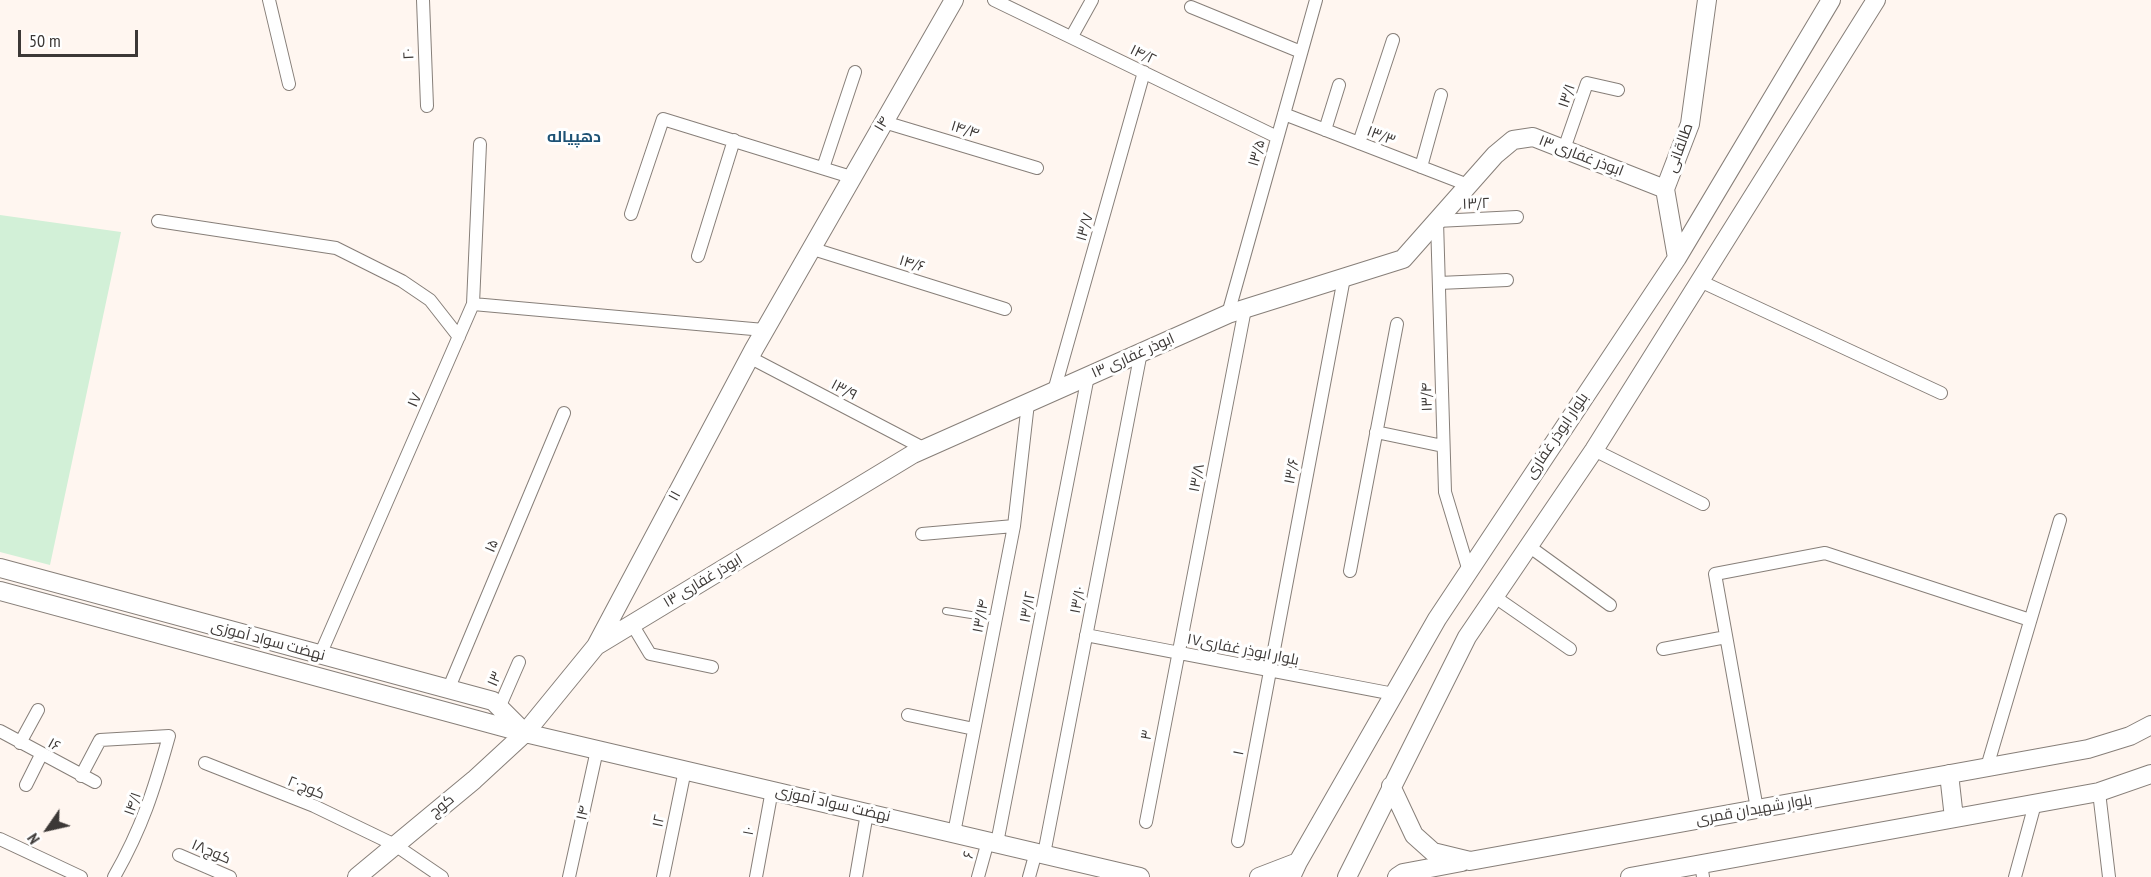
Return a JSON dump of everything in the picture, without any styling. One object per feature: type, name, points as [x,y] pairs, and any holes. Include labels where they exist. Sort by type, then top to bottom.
[{"type":"street","points":[[269,0],[289,84]]},
{"type":"street","name":"۲۰","points":[[423,0],[426,106]]},
{"type":"street","name":"۱۴","points":[[810,248],[954,0]]},
{"type":"street","name":"۱۴/۲","points":[[994,0],[1278,137]]},
{"type":"street","points":[[1072,36],[1092,0]]},
{"type":"street","name":"۱۳/۵","points":[[1236,311],[1278,137],[1316,0]]},
{"type":"street","name":"طالقانی","points":[[1677,258],[1665,189],[1690,124],[1707,0]]},
{"type":"street","name":"بلوار ابوذر غفاری","points":[[1295,869],[1468,568],[1677,258],[1831,0]]},
{"type":"street","points":[[1347,877],[1467,637],[1530,547],[1702,282],[1876,0]]},
{"type":"street","points":[[1191,7],[1301,52]]},
{"type":"street","points":[[1359,143],[1393,40]]},
{"type":"street","points":[[823,168],[855,72]]},
{"type":"street","name":"۱۳/۷","points":[[1054,391],[1144,72]]},
{"type":"street","name":"۱۳/۱","points":[[1564,149],[1587,83],[1618,90]]},
{"type":"street","points":[[1325,130],[1339,85]]},
{"type":"street","points":[[1421,167],[1441,95]]},
{"type":"street","name":"۱۳/۳","points":[[1284,114],[1468,185]]},
{"type":"street","points":[[631,214],[663,119],[851,177]]},
{"type":"street","name":"۱۴/۴","points":[[884,122],[1037,168]]},
{"type":"street","name":"۱۳ ابوذر غفاری","points":[[596,646],[925,449],[1236,311],[1402,259],[1494,155],[1513,140],[1533,137],[1665,189]]},
{"type":"street","points":[[698,256],[734,140]]},
{"type":"street","name":"۱۷","points":[[320,655],[473,304],[480,144]]},
{"type":"street","name":"۱۳/۲","points":[[1437,221],[1517,218]]},
{"type":"street","points":[[158,221],[336,248],[402,281],[430,300],[459,337]]},
{"type":"street","name":"۱۳/۴","points":[[1437,221],[1445,492],[1468,568]]},
{"type":"street","name":"۱۴/۶","points":[[810,248],[1005,309]]},
{"type":"street","name":"۱۱","points":[[525,733],[596,646],[749,357],[810,248]]},
{"type":"street","name":"۱۳/۶","points":[[1270,671],[1344,278]]},
{"type":"street","points":[[1439,283],[1507,280]]},
{"type":"street","points":[[1702,282],[1941,393]]},
{"type":"street","points":[[473,304],[764,330]]},
{"type":"street","name":"۱۳/۸","points":[[1179,653],[1236,311]]},
{"type":"street","points":[[1350,571],[1397,324]]},
{"type":"street","name":"۱۳/۱۰","points":[[1029,877],[1040,853],[1142,352]]},
{"type":"street","name":"۱۳/۹","points":[[749,357],[925,449]]},
{"type":"street","name":"۱۳/۱۲","points":[[992,842],[1088,376]]},
{"type":"street","name":"۱۳/۱۴","points":[[954,832],[1014,526],[1028,403]]},
{"type":"street","name":"۱۵","points":[[448,690],[564,413]]},
{"type":"street","points":[[1376,432],[1443,446]]},
{"type":"street","points":[[1594,450],[1703,504]]},
{"type":"street","points":[[1987,767],[2060,520]]},
{"type":"street","points":[[922,534],[1014,526]]},
{"type":"street","points":[[1530,547],[1610,605]]},
{"type":"street","points":[[1757,809],[1715,574],[1825,553],[2030,620]]},
{"type":"street","name":"نهضت سواد آموزی","points":[[0,568],[493,702],[525,733]]},
{"type":"street","name":"نهضت سواد آموزی","points":[[0,591],[525,733],[954,832],[1132,876]]},
{"type":"street","points":[[1495,597],[1570,648]]},
{"type":"street","points":[[632,624],[650,654],[712,667]]},
{"type":"street","name":"بلوار ابوذر غفاری۱۷","points":[[1086,635],[1394,694]]},
{"type":"street","points":[[1663,649],[1726,637]]},
{"type":"street","name":"۳","points":[[1146,822],[1179,653]]},
{"type":"street","name":"۱۳","points":[[499,708],[519,662]]},
{"type":"street","name":"۱","points":[[1238,841],[1270,671]]},
{"type":"street","points":[[20,743],[38,710]]},
{"type":"street","points":[[908,715],[974,729]]},
{"type":"street","name":"بلوار شهیدان قمری","points":[[1391,786],[1414,835],[1433,852],[1470,861],[2088,749],[2130,736],[2151,725]]},
{"type":"street","name":"۱۶","points":[[0,731],[95,782]]},
{"type":"street","name":"کوچ","points":[[357,877],[474,780],[525,733]]},
{"type":"street","name":"۱۴/۱","points":[[81,776],[100,740],[168,736],[151,802],[134,842],[114,877]]},
{"type":"street","name":"۱۴","points":[[569,877],[597,750]]},
{"type":"street","points":[[26,785],[41,755]]},
{"type":"street","name":"۲۰کوچ","points":[[205,763],[314,806],[394,845],[442,877]]},
{"type":"street","name":"۱۲","points":[[663,877],[685,770]]},
{"type":"street","points":[[1949,774],[1954,818]]},
{"type":"street","points":[[1630,877],[1702,871],[1954,818],[2098,792],[2151,774]]},
{"type":"street","name":"۱۰","points":[[756,877],[772,790]]},
{"type":"street","points":[[2098,792],[2109,877]]},
{"type":"street","points":[[2015,877],[2035,804]]},
{"type":"street","points":[[856,877],[867,813]]},
{"type":"street","points":[[0,839],[81,877]]},
{"type":"street","name":"۶","points":[[978,877],[992,842]]},
{"type":"street","name":"۱۸کوچ","points":[[179,855],[231,877]]},
{"type":"street","points":[[1397,877],[1403,873],[1470,861]]},
{"type":"street","points":[[1259,877],[1295,869]]},
{"type":"lane","points":[[946,611],[996,619]]},
{"type":"green space","points":[[0,215],[121,232],[50,565],[0,552]]},
{"type":"district","name":"دهپیاله","points":[[574,137]]}]
